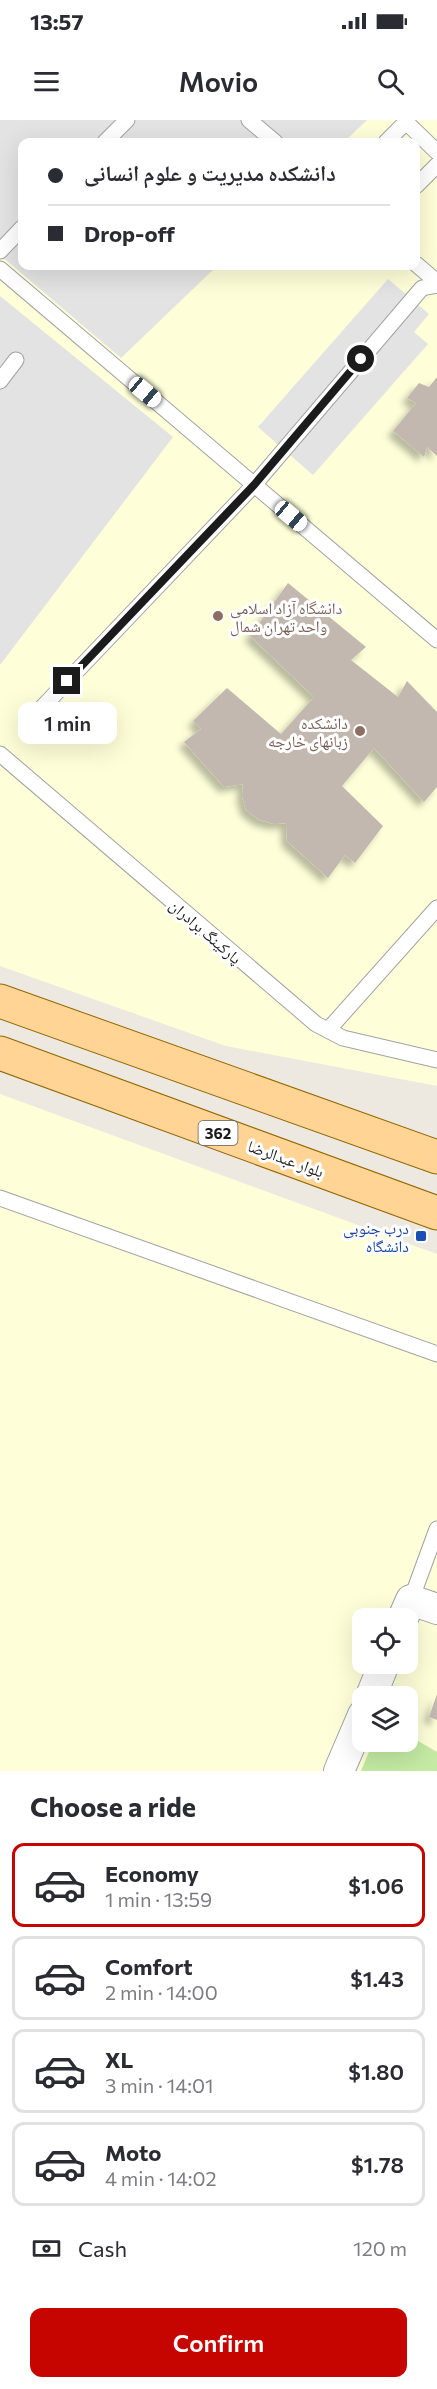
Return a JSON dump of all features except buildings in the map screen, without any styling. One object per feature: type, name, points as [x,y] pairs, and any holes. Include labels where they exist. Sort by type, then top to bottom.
[{"type":"main road","points":[[0,1001],[437,1157]]},
{"type":"main road","name":"بلوار عبدالرضا","points":[[0,1053],[437,1213]]},
{"type":"street","points":[[339,1771],[352,1741]]},
{"type":"lane","points":[[109,138],[127,120]]},
{"type":"lane","points":[[249,120],[270,138]]},
{"type":"lane","points":[[390,138],[406,122],[437,152]]},
{"type":"lane","points":[[420,182],[437,165]]},
{"type":"lane","points":[[0,251],[18,232]]},
{"type":"lane","points":[[420,268],[437,284]]},
{"type":"lane","points":[[0,269],[437,640]]},
{"type":"lane","points":[[36,714],[254,485],[422,288],[437,284]]},
{"type":"lane","points":[[0,381],[16,360]]},
{"type":"lane","name":"پارکینگ برادران","points":[[0,754],[294,1006],[328,1030],[343,1038],[437,1060]]},
{"type":"lane","points":[[328,1030],[437,908]]},
{"type":"lane","points":[[0,1198],[437,1354]]},
{"type":"lane","points":[[417,1608],[437,1529]]},
{"type":"shaded area","name":"دانشگاه آزاد اسلامی واحد تهران شمال","points":[[0,120],[437,120],[437,1086],[226,1046],[0,966]]},
{"type":"shaded area","points":[[0,120],[367,120],[348,138],[18,138],[18,270],[213,270],[121,358],[0,255]]},
{"type":"shaded area","points":[[388,279],[429,314],[414,332],[428,344],[313,475],[258,427]]},
{"type":"shaded area","points":[[0,296],[173,437],[0,665]]},
{"type":"shaded area","points":[[0,1094],[437,1254],[437,1771],[0,1771]]},
{"type":"green space","points":[[418,1741],[437,1752],[437,1771],[361,1771],[369,1752],[418,1752]]},
{"type":"place","name":"دانشگاه آزاد اسلامی واحد تهران شمال","points":[[218,616]]},
{"type":"place","name":"دانشکده زبانهای خارجه","points":[[360,731]]},
{"type":"place","name":"درب جنوبی دانشگاه","points":[[421,1236]]},
{"type":"route","points":[[67,681],[254,485],[361,359]]}]
